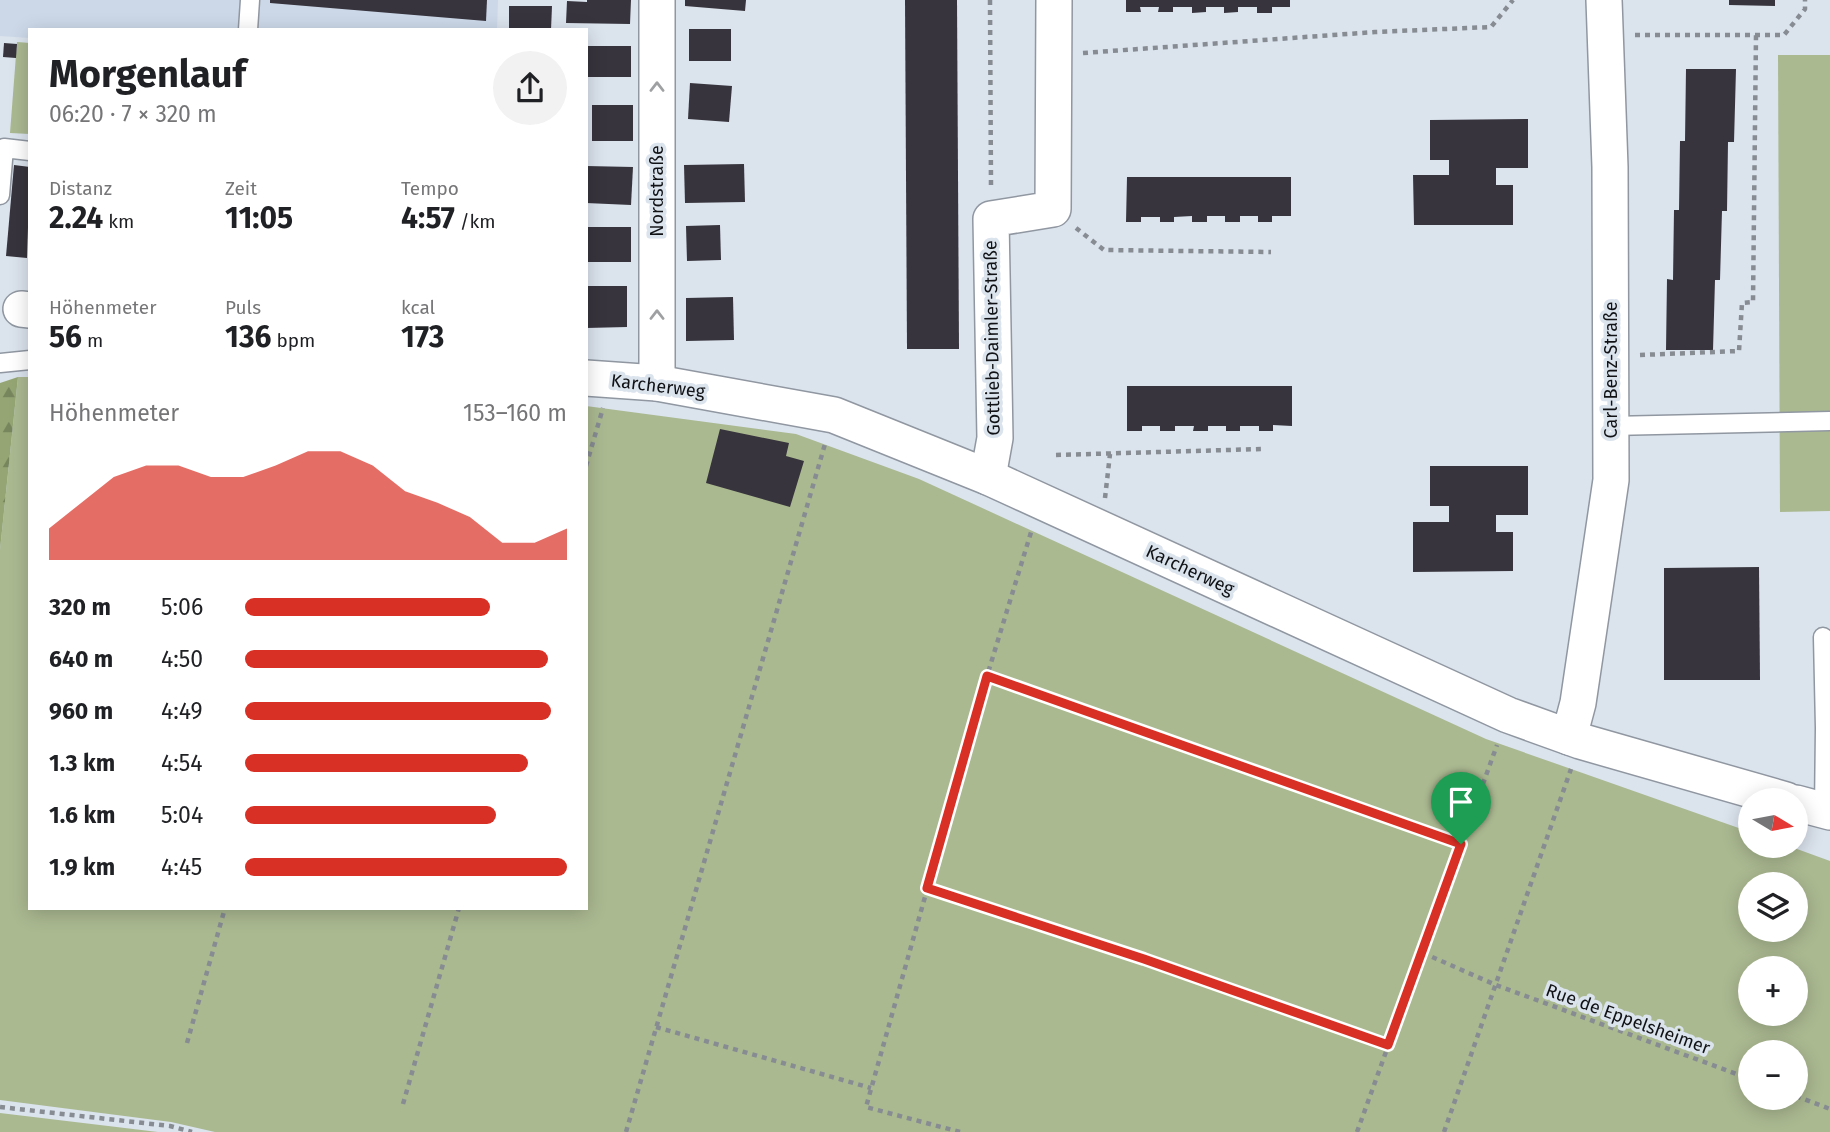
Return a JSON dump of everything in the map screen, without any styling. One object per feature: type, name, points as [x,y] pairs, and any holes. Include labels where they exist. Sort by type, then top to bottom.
[{"type":"street","name":"Nordstraße","points":[[657,0],[657,383]]},
{"type":"street","points":[[1053,209],[1054,0]]},
{"type":"street","name":"Carl-Benz-Straße","points":[[1572,747],[1611,480],[1610,167],[1604,0]]},
{"type":"street","name":"Gottlieb-Daimler-Straße","points":[[988,477],[995,438],[991,219],[1053,209]]},
{"type":"street","name":"Karcherweg","points":[[599,379],[657,383],[834,415],[988,477],[1508,715],[1572,747],[1738,788]]},
{"type":"lane","points":[[248,28],[250,0]]},
{"type":"lane","points":[[0,195],[4,148],[28,151]]},
{"type":"lane","points":[[0,363],[28,360]]},
{"type":"lane","points":[[1611,426],[1830,421]]},
{"type":"lane","points":[[1817,808],[1825,728],[1823,637]]},
{"type":"path","points":[[990,0],[991,219]]},
{"type":"path","points":[[1054,55],[1375,32],[1491,27],[1513,0]]},
{"type":"path","points":[[1605,35],[1784,35],[1805,9],[1805,0]]},
{"type":"path","points":[[1611,356],[1739,351],[1742,303],[1753,302],[1756,35]]},
{"type":"path","points":[[1053,209],[1104,250],[1270,252]]},
{"type":"path","points":[[588,453],[599,379]]},
{"type":"path","points":[[626,1132],[834,415]]},
{"type":"path","points":[[1056,455],[1262,449]]},
{"type":"path","points":[[1101,530],[1110,454]]},
{"type":"path","points":[[960,1132],[866,1107],[987,676],[1032,529]]},
{"type":"path","points":[[987,676],[1461,844]]},
{"type":"path","points":[[1357,1132],[1508,715]]},
{"type":"path","points":[[1444,1132],[1496,985],[1572,747]]},
{"type":"path","points":[[927,888],[1144,959],[1388,1045]]},
{"type":"path","points":[[187,1043],[224,910]]},
{"type":"path","points":[[403,1104],[458,910]]},
{"type":"path","name":"Rue de Eppelsheimer","points":[[1423,953],[1496,985],[1738,1075]]},
{"type":"path","points":[[656,1027],[871,1088]]},
{"type":"path","points":[[1808,1101],[1830,1109]]},
{"type":"path","points":[[0,1107],[170,1126],[192,1132]]},
{"type":"shaded area","points":[[0,0],[498,0],[497,28],[28,28],[28,38],[0,36]]},
{"type":"green space","points":[[17,42],[28,43],[28,134],[10,133]]},
{"type":"green space","points":[[1778,55],[1830,55],[1830,511],[1780,512]]},
{"type":"green space","points":[[18,377],[28,377],[28,910],[588,910],[588,406],[796,434],[919,479],[1486,739],[1738,828],[1738,858],[1808,858],[1808,853],[1830,861],[1830,1132],[215,1132],[171,1122],[0,1100],[0,550]]},
{"type":"green space","points":[[18,377],[0,550],[0,383]]},
{"type":"green space","points":[[0,1113],[158,1132],[0,1132]]},
{"type":"building","points":[[270,0],[487,0],[486,21],[270,3]]},
{"type":"building","points":[[631,0],[630,24],[566,23],[567,1]]},
{"type":"building","points":[[685,0],[746,0],[745,11],[685,6]]},
{"type":"building","points":[[905,0],[957,0],[959,349],[907,349]]},
{"type":"building","points":[[1126,0],[1290,0],[1290,7],[1272,7],[1272,13],[1257,13],[1257,7],[1238,7],[1238,12],[1224,13],[1224,7],[1206,7],[1206,12],[1192,13],[1192,7],[1173,7],[1173,12],[1158,12],[1159,7],[1140,7],[1141,12],[1126,12]]},
{"type":"building","points":[[1729,0],[1775,0],[1775,6],[1729,5]]},
{"type":"building","points":[[509,6],[552,6],[551,28],[509,28]]},
{"type":"building","points":[[689,29],[731,29],[731,61],[689,61]]},
{"type":"building","points":[[4,43],[17,44],[16,58],[3,57]]},
{"type":"building","points":[[588,46],[631,46],[631,77],[588,77]]},
{"type":"building","points":[[1686,69],[1736,69],[1734,142],[1728,142],[1727,211],[1722,211],[1720,280],[1715,280],[1713,350],[1666,350],[1667,279],[1673,280],[1674,210],[1679,210],[1680,141],[1685,141]]},
{"type":"building","points":[[690,83],[732,86],[729,122],[688,119]]},
{"type":"building","points":[[592,105],[633,105],[633,141],[592,141]]},
{"type":"building","points":[[1528,119],[1528,168],[1496,168],[1496,185],[1513,185],[1513,225],[1414,225],[1413,175],[1449,175],[1449,160],[1430,160],[1430,120]]},
{"type":"building","points":[[744,164],[745,202],[685,203],[684,165]]},
{"type":"building","points":[[14,165],[28,167],[27,258],[6,256]]},
{"type":"building","points":[[588,166],[633,167],[631,205],[588,203]]},
{"type":"building","points":[[1127,177],[1291,177],[1291,216],[1272,216],[1272,222],[1258,222],[1258,216],[1240,216],[1240,222],[1225,222],[1225,216],[1207,216],[1207,222],[1192,222],[1192,216],[1174,217],[1174,222],[1160,222],[1160,217],[1141,217],[1141,222],[1126,222]]},
{"type":"building","points":[[720,225],[721,260],[687,261],[686,226]]},
{"type":"building","points":[[588,227],[631,227],[631,262],[588,262]]},
{"type":"building","points":[[588,286],[627,286],[627,327],[588,328]]},
{"type":"building","points":[[733,297],[734,340],[686,341],[686,298]]},
{"type":"building","points":[[1127,386],[1292,386],[1292,426],[1273,425],[1273,431],[1259,431],[1259,426],[1240,426],[1240,431],[1226,431],[1226,426],[1208,426],[1208,431],[1193,431],[1194,426],[1175,426],[1175,431],[1160,431],[1160,426],[1142,426],[1142,431],[1127,431]]},
{"type":"building","points":[[720,429],[789,443],[786,456],[804,461],[790,507],[706,483]]},
{"type":"building","points":[[1430,466],[1528,466],[1528,515],[1496,515],[1496,532],[1513,532],[1513,571],[1413,572],[1413,522],[1449,522],[1449,506],[1430,506]]},
{"type":"building","points":[[1759,567],[1760,680],[1664,680],[1664,568]]},
{"type":"route","points":[[987,676],[1461,844],[1388,1045],[1144,959],[927,888],[987,676]]}]
